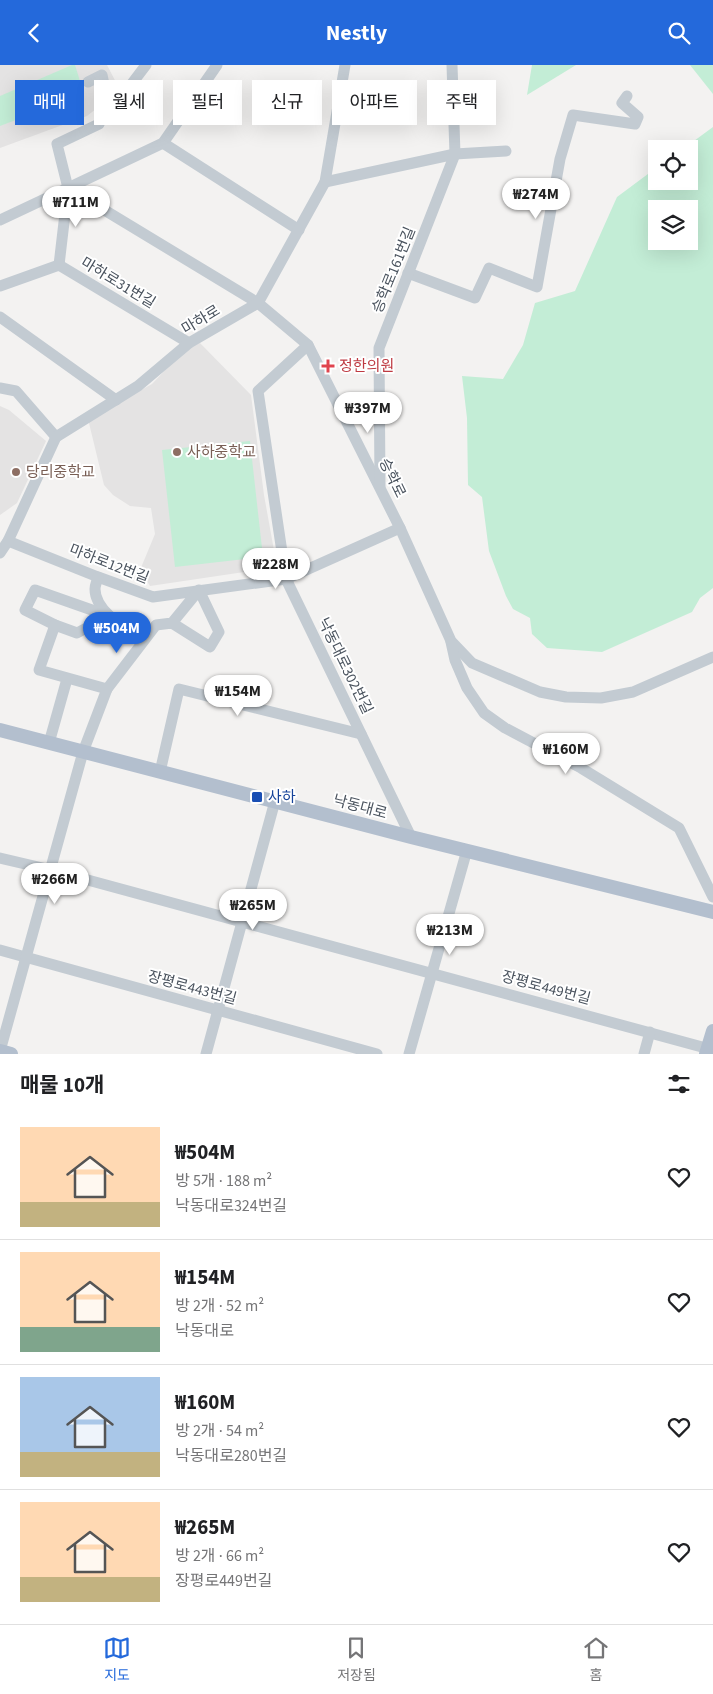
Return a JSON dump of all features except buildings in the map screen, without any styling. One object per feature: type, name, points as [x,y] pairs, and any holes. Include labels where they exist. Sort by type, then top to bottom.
[{"type":"main road","name":"낙동대로","points":[[0,730],[411,837],[713,912]]},
{"type":"main road","points":[[709,1051],[713,1031]]},
{"type":"main road","points":[[0,1051],[11,1054]]},
{"type":"street","points":[[135,80],[146,65]]},
{"type":"street","points":[[0,220],[163,143],[217,65]]},
{"type":"street","points":[[258,303],[325,182],[344,65]]},
{"type":"street","name":"승학로161번길","points":[[380,489],[379,348],[455,154],[452,65]]},
{"type":"street","points":[[59,265],[68,188],[57,144],[99,124],[108,103],[102,75],[88,82]]},
{"type":"street","points":[[408,273],[475,298],[489,268],[537,287],[560,159],[573,115],[634,124],[638,117],[622,103],[627,96]]},
{"type":"street","points":[[163,143],[299,230]]},
{"type":"street","points":[[325,182],[455,154],[506,151]]},
{"type":"street","name":"승학로","points":[[68,188],[258,303],[308,345],[400,528],[451,641],[472,663],[540,692],[566,697],[601,698],[633,692],[713,657]]},
{"type":"street","name":"마하로31번길","points":[[0,286],[59,265],[189,343]]},
{"type":"street","name":"마하로","points":[[56,437],[138,386],[189,343],[258,303]]},
{"type":"street","points":[[0,317],[116,399]]},
{"type":"street","name":"낙동대로302번길","points":[[308,345],[258,391],[286,579],[411,837]]},
{"type":"street","points":[[0,389],[16,391],[56,437],[8,541],[0,553]]},
{"type":"street","name":"마하로12번길","points":[[8,541],[152,597],[286,579],[400,528]]},
{"type":"street","points":[[98,577],[95,591],[98,602],[109,616]]},
{"type":"street","points":[[0,1051],[83,752],[107,689],[156,625],[172,623],[210,647],[219,632],[199,590],[172,623]]},
{"type":"street","points":[[109,616],[77,633],[55,625],[25,610],[35,591],[109,616],[143,640]]},
{"type":"street","points":[[55,625],[39,670],[107,689]]},
{"type":"street","points":[[451,641],[467,688],[484,713],[505,728],[581,767],[679,828],[713,897]]},
{"type":"street","points":[[48,743],[67,679]]},
{"type":"street","points":[[160,772],[179,689],[361,734]]},
{"type":"street","points":[[206,1054],[275,801]]},
{"type":"street","points":[[409,1054],[467,850]]},
{"type":"street","name":"장평로449번길","points":[[0,858],[51,870],[650,1032],[709,1051]]},
{"type":"street","name":"장평로443번길","points":[[0,950],[377,1054]]},
{"type":"street","points":[[644,1054],[650,1032]]},
{"type":"shaded area","points":[[0,65],[107,65],[115,80],[94,80],[94,110],[84,117],[84,80],[15,80],[15,125],[63,125],[0,148]]},
{"type":"shaded area","name":"사하중학교","points":[[200,343],[251,395],[264,495],[277,567],[150,586],[140,570],[155,534],[151,508],[130,506],[113,495],[104,485],[88,419],[152,384],[185,349]]},
{"type":"shaded area","name":"당리중학교","points":[[0,406],[9,410],[46,441],[17,503],[0,515]]},
{"type":"green space","points":[[75,65],[80,80],[37,80]]},
{"type":"green space","points":[[532,65],[576,65],[527,95]]},
{"type":"green space","points":[[690,65],[713,65],[713,94]]},
{"type":"green space","points":[[15,90],[15,120],[0,126],[0,96]]},
{"type":"green space","points":[[713,127],[713,588],[700,598],[692,612],[602,652],[547,648],[532,634],[530,618],[513,609],[506,596],[489,551],[482,497],[468,485],[467,418],[462,376],[503,379],[523,345],[535,303],[575,291],[617,197],[648,174],[648,190],[698,190],[698,140],[695,140]]},
{"type":"green space","points":[[250,441],[263,557],[175,567],[162,450]]},
{"type":"place","name":"정한의원","points":[[328,366]]},
{"type":"place","name":"사하중학교","points":[[177,452]]},
{"type":"place","name":"당리중학교","points":[[16,472]]},
{"type":"place","name":"사하","points":[[257,797]]}]
